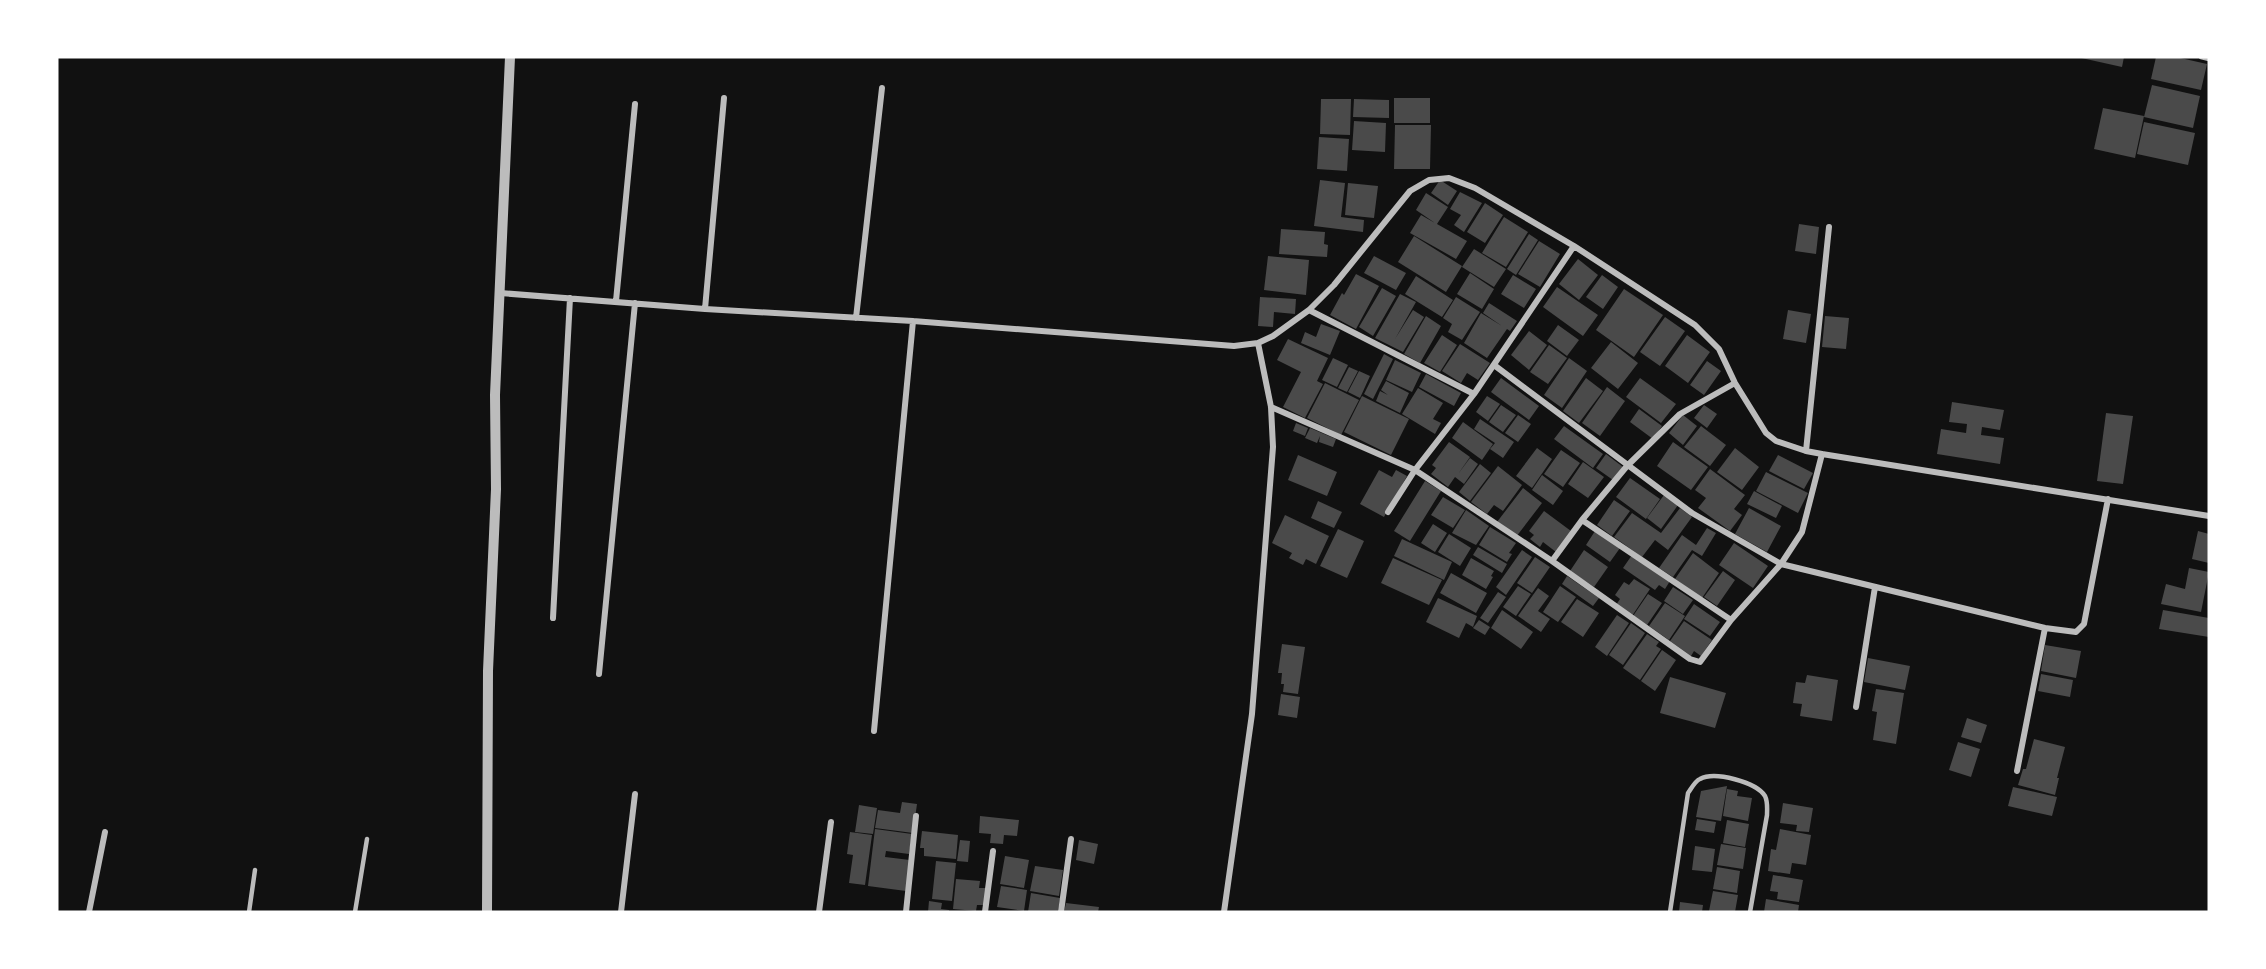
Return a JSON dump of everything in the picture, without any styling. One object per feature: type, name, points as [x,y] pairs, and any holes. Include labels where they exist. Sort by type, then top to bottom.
[{"type":"street","points":[[487,912],[488,670],[496,489],[495,395],[510,57]]},
{"type":"street","points":[[856,318],[882,88]]},
{"type":"street","points":[[705,309],[724,98]]},
{"type":"street","points":[[616,301],[634,104]]},
{"type":"street","points":[[500,293],[705,309],[913,321],[1234,346],[1258,343],[1273,336],[1309,310],[1334,285],[1410,190],[1429,180],[1449,178],[1467,184],[1574,246],[1695,325],[1719,349],[1735,382],[1766,433],[1776,441],[1822,454],[2209,516]]},
{"type":"street","points":[[1806,451],[1828,227]]},
{"type":"street","points":[[1388,512],[1415,470],[1474,394],[1574,246]]},
{"type":"street","points":[[553,618],[570,298]]},
{"type":"street","points":[[599,674],[635,303]]},
{"type":"street","points":[[1309,310],[1474,394]]},
{"type":"street","points":[[874,731],[913,321]]},
{"type":"street","points":[[1224,912],[1252,714],[1273,447],[1271,408],[1258,343]]},
{"type":"street","points":[[1494,365],[1692,513],[1781,564],[2045,628],[2076,632],[2084,624],[2108,499]]},
{"type":"street","points":[[1552,561],[1582,520],[1627,466],[1680,414],[1735,382]]},
{"type":"street","points":[[1271,408],[1415,470],[1552,561],[1697,662],[1704,659],[1731,620],[1781,564],[1802,532],[1822,454]]},
{"type":"street","points":[[1582,520],[1731,620]]},
{"type":"street","points":[[1856,707],[1875,587]]},
{"type":"street","points":[[2017,771],[2045,628]]},
{"type":"street","points":[[621,912],[635,794]]},
{"type":"street","points":[[906,912],[916,816]]},
{"type":"street","points":[[819,912],[831,822]]},
{"type":"street","points":[[89,912],[105,832]]},
{"type":"street","points":[[1061,912],[1071,839]]},
{"type":"street","points":[[985,912],[993,851]]},
{"type":"lane","points":[[2201,57],[2209,59]]},
{"type":"lane","points":[[1671,912],[1688,793],[1698,779],[1707,777],[1733,778],[1754,787],[1767,800],[1767,815],[1750,912]]},
{"type":"lane","points":[[355,912],[367,838]]},
{"type":"lane","points":[[249,912],[255,870]]},
{"type":"building","points":[[2077,57],[2124,57],[2122,67]]},
{"type":"building","points":[[2156,57],[2176,57],[2207,64],[2201,90],[2151,79]]},
{"type":"building","points":[[2152,85],[2200,96],[2193,128],[2144,117]]},
{"type":"building","points":[[1394,98],[1430,98],[1430,123],[1394,123]]},
{"type":"building","points":[[1321,99],[1351,99],[1350,135],[1320,134]]},
{"type":"building","points":[[1354,99],[1389,100],[1389,118],[1353,117]]},
{"type":"building","points":[[2103,108],[2144,116],[2135,158],[2094,149]]},
{"type":"building","points":[[1354,121],[1386,123],[1385,152],[1352,150]]},
{"type":"building","points":[[2144,122],[2195,133],[2188,165],[2137,154]]},
{"type":"building","points":[[1395,125],[1431,125],[1430,169],[1394,169]]},
{"type":"building","points":[[1319,137],[1349,139],[1347,171],[1317,169]]},
{"type":"building","points":[[1320,180],[1345,183],[1341,217],[1364,220],[1363,232],[1314,226]]},
{"type":"building","points":[[1440,180],[1457,191],[1448,205],[1431,193]]},
{"type":"building","points":[[1348,183],[1378,186],[1374,218],[1345,215]]},
{"type":"building","points":[[1460,192],[1482,203],[1464,232],[1454,225],[1461,215],[1450,209]]},
{"type":"building","points":[[1426,193],[1448,207],[1437,224],[1467,241],[1456,259],[1410,233],[1421,215],[1435,223],[1416,210]]},
{"type":"building","points":[[1485,203],[1503,215],[1485,243],[1467,232]]},
{"type":"building","points":[[1504,217],[1528,232],[1506,267],[1482,253]]},
{"type":"building","points":[[1799,224],[1819,227],[1816,254],[1795,251]]},
{"type":"building","points":[[1281,229],[1325,232],[1324,244],[1328,245],[1327,257],[1279,254]]},
{"type":"building","points":[[1529,234],[1538,240],[1516,275],[1507,269]]},
{"type":"building","points":[[1414,236],[1462,266],[1446,292],[1398,262]]},
{"type":"building","points":[[1539,241],[1560,254],[1540,287],[1518,274]]},
{"type":"building","points":[[1474,249],[1506,269],[1494,287],[1462,267]]},
{"type":"building","points":[[1268,256],[1309,260],[1306,295],[1264,290]]},
{"type":"building","points":[[1374,256],[1406,273],[1396,290],[1364,273]]},
{"type":"building","points":[[1578,259],[1598,275],[1579,300],[1559,284]]},
{"type":"building","points":[[1470,273],[1494,289],[1482,309],[1457,294]]},
{"type":"building","points":[[1356,274],[1379,286],[1356,329],[1330,315]]},
{"type":"building","points":[[1513,275],[1536,289],[1524,308],[1501,294]]},
{"type":"building","points":[[1602,275],[1618,287],[1603,309],[1586,297]]},
{"type":"building","points":[[1416,276],[1453,300],[1442,317],[1405,294]]},
{"type":"building","points":[[1557,287],[1598,315],[1583,336],[1543,307]]},
{"type":"building","points":[[1382,288],[1396,296],[1373,336],[1359,327]]},
{"type":"building","points":[[1624,289],[1663,315],[1634,357],[1596,330]]},
{"type":"building","points":[[1400,294],[1416,302],[1395,339],[1413,310],[1424,317],[1403,352],[1375,338]]},
{"type":"building","points":[[1260,297],[1296,299],[1295,314],[1274,312],[1273,327],[1258,326]]},
{"type":"building","points":[[1456,297],[1480,312],[1462,340],[1448,332],[1452,324],[1443,318]]},
{"type":"building","points":[[1489,303],[1517,321],[1510,331],[1507,329],[1487,358],[1464,343],[1481,313],[1502,326],[1483,313]]},
{"type":"building","points":[[1788,310],[1811,314],[1806,343],[1783,339]]},
{"type":"building","points":[[1426,316],[1441,326],[1420,363],[1404,354]]},
{"type":"building","points":[[1825,316],[1849,318],[1846,349],[1822,347]]},
{"type":"building","points":[[1665,317],[1685,331],[1660,366],[1640,352]]},
{"type":"building","points":[[1321,324],[1340,331],[1330,355],[1301,343],[1305,332],[1316,337]]},
{"type":"building","points":[[1558,325],[1579,340],[1567,356],[1547,341]]},
{"type":"building","points":[[1529,331],[1547,345],[1529,370],[1511,355]]},
{"type":"building","points":[[1442,335],[1457,345],[1440,372],[1424,363]]},
{"type":"building","points":[[1687,335],[1710,352],[1688,383],[1665,366]]},
{"type":"building","points":[[1288,339],[1328,358],[1317,381],[1323,384],[1305,418],[1283,407],[1301,372],[1277,360]]},
{"type":"building","points":[[1611,342],[1638,363],[1618,389],[1591,368]]},
{"type":"building","points":[[1460,344],[1490,363],[1478,380],[1467,373],[1461,383],[1442,371]]},
{"type":"building","points":[[1549,345],[1567,358],[1548,384],[1530,372]]},
{"type":"building","points":[[1384,354],[1393,359],[1373,399],[1364,394]]},
{"type":"building","points":[[1333,358],[1348,365],[1337,387],[1322,380]]},
{"type":"building","points":[[1569,358],[1587,371],[1562,408],[1544,395]]},
{"type":"building","points":[[1395,360],[1421,373],[1412,392],[1386,380]]},
{"type":"building","points":[[1707,361],[1721,371],[1704,395],[1690,385]]},
{"type":"building","points":[[1349,367],[1358,371],[1347,392],[1338,388]]},
{"type":"building","points":[[1359,371],[1370,376],[1360,398],[1348,392]]},
{"type":"building","points":[[1426,374],[1461,393],[1454,406],[1419,387]]},
{"type":"building","points":[[1501,378],[1539,406],[1529,420],[1491,392]]},
{"type":"building","points":[[1586,378],[1603,391],[1579,423],[1563,411]]},
{"type":"building","points":[[1640,378],[1676,404],[1661,423],[1626,397]]},
{"type":"building","points":[[1386,381],[1409,393],[1400,413],[1376,401],[1380,391],[1388,395],[1381,390]]},
{"type":"building","points":[[1325,383],[1359,400],[1341,435],[1307,418]]},
{"type":"building","points":[[1607,387],[1625,401],[1600,436],[1582,423]]},
{"type":"building","points":[[1418,388],[1443,403],[1433,419],[1441,423],[1435,434],[1402,414]]},
{"type":"building","points":[[1362,396],[1409,419],[1391,455],[1344,432]]},
{"type":"building","points":[[1487,396],[1500,404],[1488,421],[1476,412]]},
{"type":"building","points":[[1952,402],[2004,410],[2000,430],[1982,427],[1981,435],[2004,438],[2000,464],[1937,454],[1941,429],[1966,433],[1967,424],[1949,422]]},
{"type":"building","points":[[1501,405],[1516,415],[1503,432],[1489,422]]},
{"type":"building","points":[[1704,405],[1717,414],[1707,428],[1694,418]]},
{"type":"building","points":[[1639,409],[1662,426],[1653,439],[1630,422]]},
{"type":"building","points":[[2106,413],[2133,416],[2123,484],[2097,481]]},
{"type":"building","points":[[1518,415],[1531,424],[1518,442],[1505,433]]},
{"type":"building","points":[[1683,415],[1697,426],[1683,445],[1669,433]]},
{"type":"building","points":[[1480,419],[1514,442],[1503,458],[1490,449],[1495,443],[1474,429]]},
{"type":"building","points":[[1463,422],[1493,444],[1482,460],[1452,438]]},
{"type":"building","points":[[1296,423],[1308,428],[1305,436],[1293,431]]},
{"type":"building","points":[[1564,426],[1603,454],[1593,468],[1554,439]]},
{"type":"building","points":[[1701,426],[1726,445],[1710,466],[1684,447]]},
{"type":"building","points":[[1310,428],[1336,439],[1333,447],[1319,442],[1320,436],[1317,443],[1305,438]]},
{"type":"building","points":[[1449,442],[1470,457],[1458,474],[1470,458],[1478,464],[1464,484],[1455,477],[1448,487],[1431,474],[1436,468],[1432,465]]},
{"type":"building","points":[[1673,442],[1708,467],[1691,490],[1657,466]]},
{"type":"building","points":[[1537,448],[1552,459],[1532,488],[1516,476]]},
{"type":"building","points":[[1735,448],[1759,467],[1742,490],[1717,472]]},
{"type":"building","points":[[1561,450],[1580,463],[1563,487],[1544,474]]},
{"type":"building","points":[[1606,454],[1623,467],[1613,480],[1596,468]]},
{"type":"building","points":[[1298,455],[1337,472],[1327,496],[1288,480]]},
{"type":"building","points":[[1778,455],[1813,473],[1804,489],[1769,471]]},
{"type":"building","points":[[1583,462],[1604,477],[1588,498],[1568,484]]},
{"type":"building","points":[[1480,464],[1491,473],[1470,501],[1459,492]]},
{"type":"building","points":[[1498,466],[1522,485],[1503,511],[1494,505],[1487,514],[1471,502]]},
{"type":"building","points":[[1710,469],[1745,495],[1734,509],[1742,515],[1730,531],[1698,508],[1706,498],[1695,490]]},
{"type":"building","points":[[1379,470],[1392,477],[1396,470],[1407,476],[1384,517],[1360,504]]},
{"type":"building","points":[[1766,472],[1808,493],[1798,513],[1756,491]]},
{"type":"building","points":[[1542,475],[1563,491],[1553,505],[1532,490]]},
{"type":"building","points":[[1630,478],[1660,499],[1646,519],[1616,497]]},
{"type":"building","points":[[1425,481],[1441,491],[1410,541],[1394,531]]},
{"type":"building","points":[[1523,488],[1542,503],[1516,537],[1497,522]]},
{"type":"building","points":[[1754,491],[1782,506],[1776,518],[1747,504]]},
{"type":"building","points":[[1664,495],[1678,505],[1661,529],[1647,518]]},
{"type":"building","points":[[1443,497],[1465,510],[1453,528],[1431,515]]},
{"type":"building","points":[[1614,500],[1630,511],[1612,536],[1597,525]]},
{"type":"building","points":[[1318,501],[1342,512],[1334,528],[1311,518]]},
{"type":"building","points":[[1680,508],[1692,517],[1668,550],[1655,540],[1642,557],[1614,537],[1632,513],[1661,533]]},
{"type":"building","points":[[1749,508],[1781,526],[1767,552],[1735,534]]},
{"type":"building","points":[[1466,510],[1489,526],[1476,545],[1452,533]]},
{"type":"building","points":[[1544,511],[1571,531],[1556,552],[1543,542],[1540,547],[1530,539],[1534,535],[1529,531]]},
{"type":"building","points":[[1285,515],[1329,536],[1316,564],[1306,559],[1303,565],[1289,558],[1292,553],[1272,543]]},
{"type":"building","points":[[1433,524],[1447,533],[1435,552],[1421,543]]},
{"type":"building","points":[[1490,527],[1516,543],[1509,553],[1512,554],[1507,562],[1479,545]]},
{"type":"building","points":[[1707,528],[1716,533],[1702,556],[1692,550],[1673,577],[1659,568],[1682,535],[1696,545]]},
{"type":"building","points":[[1338,529],[1364,541],[1347,578],[1320,566]]},
{"type":"building","points":[[1595,531],[1620,548],[1610,562],[1586,545]]},
{"type":"building","points":[[2198,531],[2209,534],[2209,563],[2192,559]]},
{"type":"building","points":[[1449,534],[1471,548],[1460,566],[1438,552]]},
{"type":"building","points":[[1402,539],[1452,562],[1444,580],[1394,556]]},
{"type":"building","points":[[1734,543],[1768,566],[1753,588],[1719,565]]},
{"type":"building","points":[[1478,547],[1507,564],[1502,573],[1473,555]]},
{"type":"building","points":[[1522,550],[1532,557],[1506,595],[1496,587]]},
{"type":"building","points":[[1584,550],[1608,567],[1594,587],[1570,571]]},
{"type":"building","points":[[1693,553],[1719,573],[1702,598],[1675,579]]},
{"type":"building","points":[[1632,555],[1670,581],[1665,589],[1659,585],[1655,590],[1623,568]]},
{"type":"building","points":[[1535,557],[1550,567],[1532,593],[1517,583]]},
{"type":"building","points":[[1393,558],[1442,580],[1429,605],[1381,583]]},
{"type":"building","points":[[1471,558],[1494,571],[1486,589],[1462,575]]},
{"type":"building","points":[[2189,568],[2209,572],[2201,612],[2161,604],[2166,584],[2185,589]]},
{"type":"building","points":[[1723,571],[1735,580],[1717,606],[1704,597]]},
{"type":"building","points":[[1451,573],[1487,593],[1476,613],[1440,593]]},
{"type":"building","points":[[1567,576],[1599,598],[1593,606],[1562,584]]},
{"type":"building","points":[[1634,579],[1650,589],[1632,616],[1616,605],[1620,599],[1615,595],[1624,582],[1629,585]]},
{"type":"building","points":[[1518,586],[1531,594],[1516,616],[1503,607]]},
{"type":"building","points":[[1560,586],[1576,597],[1558,622],[1543,612]]},
{"type":"building","points":[[1673,587],[1693,600],[1683,614],[1664,601]]},
{"type":"building","points":[[1538,588],[1549,596],[1538,611],[1550,619],[1541,632],[1518,616]]},
{"type":"building","points":[[1498,592],[1506,597],[1488,623],[1480,618]]},
{"type":"building","points":[[1648,594],[1662,603],[1647,625],[1633,616]]},
{"type":"building","points":[[1438,598],[1477,616],[1473,627],[1466,623],[1459,638],[1426,622]]},
{"type":"building","points":[[1577,599],[1599,613],[1583,637],[1561,622]]},
{"type":"building","points":[[1665,603],[1685,616],[1669,640],[1649,626]]},
{"type":"building","points":[[1694,604],[1720,622],[1710,636],[1684,619]]},
{"type":"building","points":[[1502,610],[1533,632],[1521,649],[1491,628]]},
{"type":"building","points":[[2163,610],[2209,618],[2209,637],[2159,629]]},
{"type":"building","points":[[1617,615],[1629,623],[1607,656],[1595,647]]},
{"type":"building","points":[[1479,620],[1490,627],[1485,635],[1473,628]]},
{"type":"building","points":[[1684,621],[1712,640],[1701,656],[1694,651],[1691,656],[1670,641]]},
{"type":"building","points":[[1631,623],[1645,633],[1623,665],[1609,655]]},
{"type":"building","points":[[1647,634],[1659,642],[1656,646],[1661,649],[1640,680],[1623,668]]},
{"type":"building","points":[[1282,644],[1305,647],[1298,694],[1283,692],[1282,673],[1278,673]]},
{"type":"building","points":[[2045,645],[2081,651],[2076,678],[2041,671]]},
{"type":"building","points":[[1662,650],[1676,660],[1655,691],[1641,681]]},
{"type":"building","points":[[1868,658],[1910,666],[1905,690],[1864,682]]},
{"type":"building","points":[[2041,674],[2073,680],[2070,697],[2038,691]]},
{"type":"building","points":[[1807,675],[1838,680],[1832,721],[1800,716],[1802,704],[1793,703],[1796,682],[1805,683]]},
{"type":"building","points":[[1670,677],[1726,693],[1715,728],[1660,713]]},
{"type":"building","points":[[1876,689],[1904,693],[1896,744],[1873,740],[1877,712],[1872,711]]},
{"type":"building","points":[[1281,694],[1300,697],[1297,718],[1278,715]]},
{"type":"building","points":[[1967,718],[1987,725],[1981,743],[1961,737]]},
{"type":"building","points":[[2034,739],[2065,747],[2055,795],[2018,785],[2023,769],[2026,769]]},
{"type":"building","points":[[1958,742],[1980,749],[1971,777],[1949,770]]},
{"type":"building","points":[[1727,786],[1721,821],[1696,817],[1701,791]]},
{"type":"building","points":[[2013,787],[2057,797],[2052,816],[2008,806]]},
{"type":"building","points":[[1727,789],[1738,791],[1737,796],[1752,798],[1748,821],[1723,816]]},
{"type":"building","points":[[902,802],[917,804],[913,833],[875,828],[878,810],[900,813]]},
{"type":"building","points":[[1783,803],[1813,808],[1809,832],[1796,831],[1797,825],[1780,823]]},
{"type":"building","points":[[859,805],[877,808],[873,834],[855,832]]},
{"type":"building","points":[[980,816],[1019,820],[1017,836],[1004,835],[1003,844],[990,843],[991,834],[979,833]]},
{"type":"building","points":[[1697,819],[1716,822],[1714,833],[1695,830]]},
{"type":"building","points":[[1727,820],[1749,824],[1745,847],[1723,843]]},
{"type":"building","points":[[875,829],[912,834],[909,854],[886,851],[885,857],[910,860],[906,891],[868,886]]},
{"type":"building","points":[[1780,829],[1811,835],[1806,865],[1792,863],[1790,874],[1768,871],[1771,849],[1776,850]]},
{"type":"building","points":[[922,831],[958,835],[956,859],[924,856],[924,848],[920,848]]},
{"type":"building","points":[[850,832],[872,835],[865,885],[849,883],[853,855],[847,854]]},
{"type":"building","points":[[960,840],[970,841],[968,862],[957,861]]},
{"type":"building","points":[[1079,840],[1098,844],[1094,864],[1076,860]]},
{"type":"building","points":[[1721,844],[1746,848],[1743,869],[1717,865]]},
{"type":"building","points":[[1695,846],[1715,849],[1712,872],[1692,870]]},
{"type":"building","points":[[1005,856],[1029,860],[1024,888],[1000,884]]},
{"type":"building","points":[[936,861],[956,863],[952,901],[932,899]]},
{"type":"building","points":[[1035,866],[1063,870],[1059,896],[1030,891]]},
{"type":"building","points":[[1717,867],[1740,871],[1737,893],[1713,889]]},
{"type":"building","points":[[1773,875],[1803,880],[1799,902],[1777,899],[1778,892],[1770,891]]},
{"type":"building","points":[[956,879],[980,881],[979,888],[986,888],[984,905],[977,905],[976,911],[953,909]]},
{"type":"building","points":[[1001,886],[1027,890],[1024,911],[997,907]]},
{"type":"building","points":[[1713,891],[1738,895],[1735,912],[1709,911]]},
{"type":"building","points":[[1031,893],[1060,898],[1058,912],[1028,912]]},
{"type":"building","points":[[1766,899],[1799,905],[1798,912],[1764,912]]},
{"type":"building","points":[[929,901],[942,903],[941,909],[949,910],[949,912],[928,912]]},
{"type":"building","points":[[1680,902],[1703,905],[1702,912],[1679,912]]},
{"type":"building","points":[[1066,903],[1099,907],[1098,912],[1064,912]]}]
